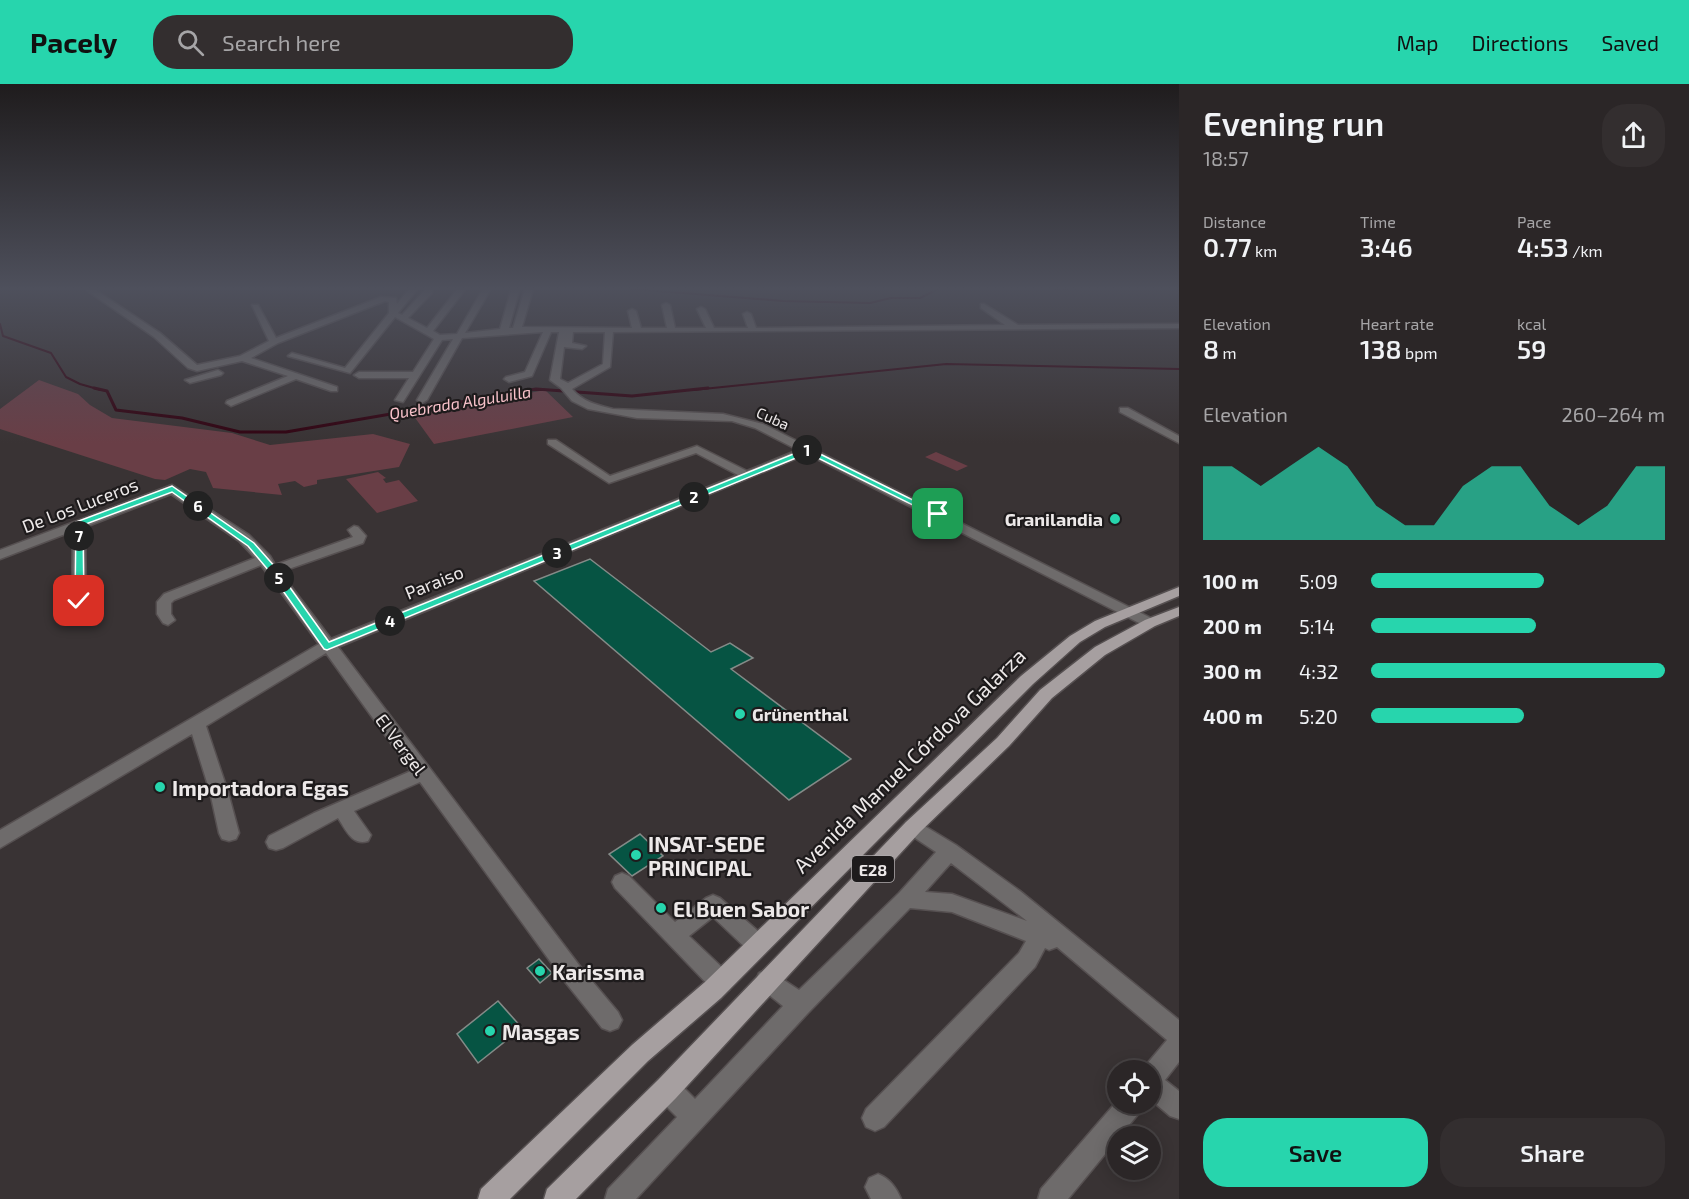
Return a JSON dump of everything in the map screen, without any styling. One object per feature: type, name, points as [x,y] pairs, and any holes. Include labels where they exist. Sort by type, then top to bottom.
[{"type":"main road","name":"Avenida Manuel Córdova Galarza","points":[[491,1199],[640,1053],[721,982],[1027,680],[1075,639],[1100,624],[1128,611],[1178,594]]},
{"type":"main road","name":"E28","points":[[557,1199],[667,1089],[767,980],[914,827],[1002,742],[1046,694],[1088,659],[1150,623],[1179,611]]},
{"type":"street","points":[[161,339],[191,366],[197,368],[243,358],[272,339]]},
{"type":"street","points":[[292,356],[347,371],[373,339]]},
{"type":"street","points":[[400,400],[438,339]]},
{"type":"street","points":[[422,400],[457,339]]},
{"type":"street","points":[[509,379],[529,374],[543,339]]},
{"type":"street","points":[[564,339],[558,354],[555,380],[561,385],[568,386],[608,364],[609,339]]},
{"type":"street","points":[[567,339],[567,345],[582,346]]},
{"type":"street","points":[[243,358],[334,389]]},
{"type":"street","points":[[190,380],[255,362]]},
{"type":"street","points":[[359,375],[414,375]]},
{"type":"street","points":[[231,403],[294,376]]},
{"type":"street","name":"Cuba","points":[[568,386],[566,388],[569,396],[591,409],[606,412],[724,417],[742,420],[808,450],[1128,611]]},
{"type":"street","points":[[1124,410],[1179,440]]},
{"type":"street","points":[[552,442],[609,480],[697,449],[747,475]]},
{"type":"street","name":"Paraiso","points":[[0,840],[327,646],[808,450]]},
{"type":"street","name":"El Vergel","points":[[172,489],[244,538],[269,564],[327,646],[574,976],[610,1020]]},
{"type":"street","name":"De Los Luceros","points":[[0,555],[172,489]]},
{"type":"street","points":[[79,524],[79,601]]},
{"type":"street","points":[[168,620],[164,614],[164,602],[170,597],[269,564],[358,540],[360,536],[354,530]]},
{"type":"street","points":[[1128,611],[1150,623]]},
{"type":"street","points":[[197,724],[219,792],[229,833]]},
{"type":"street","points":[[276,842],[342,809],[423,774]]},
{"type":"street","points":[[342,809],[361,835]]},
{"type":"street","points":[[914,827],[1013,897],[1179,1035]]},
{"type":"street","points":[[618,1199],[694,1116],[906,899],[949,851]]},
{"type":"street","points":[[622,882],[721,982]]},
{"type":"street","points":[[906,899],[952,903],[972,909],[1074,950]]},
{"type":"street","points":[[674,936],[713,904],[758,945]]},
{"type":"street","points":[[875,1118],[1027,960],[1041,936]]},
{"type":"street","points":[[767,980],[800,1005]]},
{"type":"street","points":[[1161,1067],[1179,1043]]},
{"type":"street","points":[[667,1089],[694,1116]]},
{"type":"street","points":[[1161,1091],[1179,1107]]},
{"type":"street","points":[[1051,1199],[1122,1114]]},
{"type":"shaded area","points":[[39,380],[78,394],[90,405],[112,418],[232,433],[270,445],[373,434],[410,444],[399,467],[317,480],[317,484],[304,487],[295,481],[278,484],[282,495],[213,488],[206,472],[190,469],[165,480],[155,479],[0,429],[0,409]]},
{"type":"shaded area","points":[[545,390],[573,417],[434,444],[413,415]]},
{"type":"shaded area","points":[[936,452],[968,466],[957,471],[925,457]]},
{"type":"shaded area","points":[[378,472],[386,478],[383,479],[386,483],[399,480],[418,501],[377,513],[346,479]]},
{"type":"building","name":"Grünenthal","points":[[590,559],[711,652],[730,643],[753,658],[731,669],[851,759],[789,800],[534,581]]},
{"type":"building","name":"INSAT-SEDE PRINCIPAL","points":[[640,834],[663,856],[632,876],[609,854]]},
{"type":"building","name":"Karissma","points":[[539,959],[552,973],[540,983],[527,968]]},
{"type":"building","name":"Masgas","points":[[498,1001],[522,1028],[478,1063],[457,1034]]},
{"type":"waterway","name":"Quebrada Alguluilla","points":[[12,339],[51,353],[66,377],[94,388]]},
{"type":"waterway","name":"Quebrada Alguluilla","points":[[693,390],[946,364],[1179,369]]},
{"type":"waterway","name":"Quebrada Alguluilla","points":[[94,388],[107,391],[116,410],[182,418],[240,432],[286,432],[536,389],[632,396],[708,388]]},
{"type":"waterway","name":"Quebrada Alguluilla","points":[[94,388],[101,390]]},
{"type":"waterway","name":"Quebrada Alguluilla","points":[[531,390],[547,390]]},
{"type":"place","name":"Granilandia","points":[[1115,519]]},
{"type":"place","name":"Grünenthal","points":[[740,714]]},
{"type":"place","name":"Importadora Egas","points":[[160,787]]},
{"type":"place","name":"INSAT-SEDE PRINCIPAL","points":[[636,855]]},
{"type":"place","name":"El Buen Sabor","points":[[661,908]]},
{"type":"place","name":"Karissma","points":[[540,971]]},
{"type":"place","name":"Masgas","points":[[490,1031]]},
{"type":"route","points":[[79,601],[79,524],[172,489],[244,538],[265,559],[327,646],[808,450],[938,514]]}]
